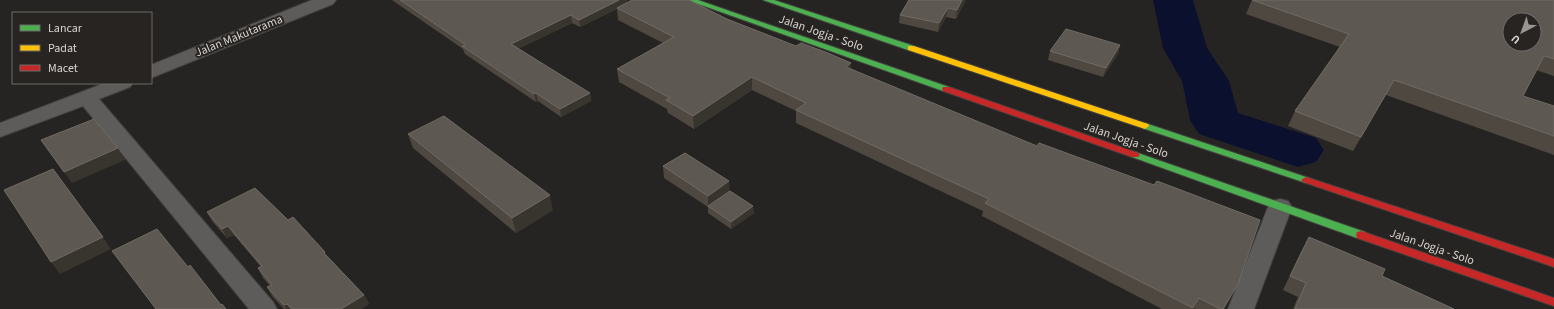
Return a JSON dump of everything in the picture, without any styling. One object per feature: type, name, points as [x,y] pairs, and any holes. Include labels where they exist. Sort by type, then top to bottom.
[{"type":"highway","name":"Jalan Jogja - Solo","points":[[691,0],[1554,302]]},
{"type":"highway","name":"Jalan Jogja - Solo","points":[[767,0],[1554,263]]},
{"type":"street","name":"Jalan Makutarama","points":[[152,72],[327,0]]},
{"type":"street","points":[[0,130],[121,84]]},
{"type":"street","points":[[87,98],[264,309]]},
{"type":"street","points":[[1241,309],[1280,206]]},
{"type":"building","points":[[400,0],[619,0],[579,20],[571,15],[511,44],[590,93],[560,109],[536,93],[534,94],[462,46],[466,45]]},
{"type":"building","points":[[632,0],[689,0],[727,19],[796,46],[801,43],[828,53],[851,63],[846,67],[1037,146],[1039,143],[1154,185],[1157,181],[1260,220],[1238,284],[1223,309],[1220,309],[1199,298],[1193,308],[985,203],[989,199],[796,110],[806,103],[752,77],[693,116],[666,100],[670,98],[617,69],[674,37],[617,8]]},
{"type":"building","points":[[909,0],[962,0],[957,10],[948,8],[939,23],[900,15]]},
{"type":"building","points":[[1252,0],[1554,0],[1554,59],[1544,56],[1523,96],[1554,106],[1554,136],[1394,80],[1361,137],[1295,111],[1349,34]]},
{"type":"building","points":[[1066,29],[1120,45],[1106,68],[1050,51]]},
{"type":"building","points":[[444,116],[550,195],[512,218],[408,134]]},
{"type":"building","points":[[94,119],[118,148],[64,172],[41,140]]},
{"type":"building","points":[[685,153],[729,181],[708,196],[663,166]]},
{"type":"building","points":[[53,169],[103,237],[51,262],[4,190]]},
{"type":"building","points":[[255,188],[288,220],[293,217],[325,252],[324,253],[364,295],[341,309],[292,309],[287,304],[284,305],[267,287],[272,285],[258,268],[262,266],[228,226],[222,229],[207,212]]},
{"type":"building","points":[[730,191],[753,206],[731,222],[708,206]]},
{"type":"building","points":[[157,229],[188,267],[190,265],[221,305],[222,304],[226,309],[156,309],[112,251]]},
{"type":"building","points":[[1309,237],[1385,269],[1382,276],[1454,309],[1295,309],[1306,283],[1290,276]]},
{"type":"waterway","points":[[1173,0],[1185,48],[1206,81],[1217,123],[1298,150]]},
{"type":"traffic: fast","points":[[691,0],[946,89]]},
{"type":"traffic: fast","points":[[767,0],[911,48]]},
{"type":"traffic: fast","points":[[1145,126],[1306,180]]},
{"type":"traffic: fast","points":[[1135,155],[1361,235]]},
{"type":"traffic: slow","points":[[911,48],[1145,126]]},
{"type":"traffic: jam","points":[[946,89],[1135,155]]},
{"type":"traffic: jam","points":[[1306,180],[1554,263]]},
{"type":"traffic: jam","points":[[1361,235],[1554,302]]}]
